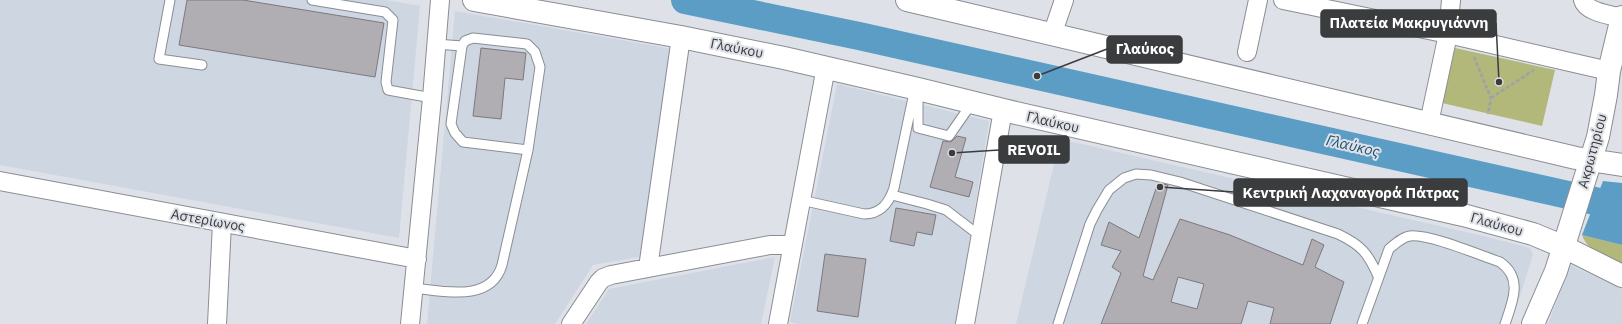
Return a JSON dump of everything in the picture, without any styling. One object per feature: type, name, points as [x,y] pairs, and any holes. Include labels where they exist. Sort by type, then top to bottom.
[{"type":"main road","name":"Γλαύκου","points":[[474,0],[681,37],[826,67],[973,103],[1463,215],[1509,227],[1560,236],[1622,276]]},
{"type":"main road","points":[[907,0],[1430,123],[1582,165],[1622,166]]},
{"type":"main road","name":"Ακρωτηρίου","points":[[1560,236],[1582,165],[1599,130],[1609,71],[1622,18]]},
{"type":"main road","points":[[1525,324],[1560,236]]},
{"type":"main road","points":[[1533,324],[1546,296],[1560,236]]},
{"type":"street","points":[[410,324],[440,0]]},
{"type":"street","points":[[1052,35],[1064,0]]},
{"type":"street","points":[[1247,52],[1258,0]]},
{"type":"street","points":[[1283,0],[1448,34],[1609,71]]},
{"type":"street","points":[[1430,123],[1448,34],[1451,0]]},
{"type":"street","points":[[1583,0],[1585,5],[1590,9],[1622,18]]},
{"type":"street","points":[[648,268],[681,37]]},
{"type":"street","points":[[778,324],[826,67]]},
{"type":"street","points":[[965,324],[1003,110]]},
{"type":"street","name":"Αστερίωνος","points":[[0,181],[417,259]]},
{"type":"street","points":[[217,324],[222,223]]},
{"type":"street","points":[[571,324],[602,278],[762,246],[793,245]]},
{"type":"lane","points":[[170,0],[160,59],[202,65]]},
{"type":"lane","points":[[312,0],[385,12],[393,20],[386,82],[388,90],[432,98]]},
{"type":"lane","points":[[414,288],[459,293],[468,292],[485,286],[497,276],[502,265],[528,150],[540,67],[536,52],[527,44],[473,38],[465,41],[462,46],[451,124],[455,133],[463,142],[528,150]]},
{"type":"lane","points":[[436,44],[462,46]]},
{"type":"lane","points":[[917,89],[918,128],[949,136],[973,103]]},
{"type":"lane","points":[[801,200],[857,213],[872,214],[883,208],[892,195],[917,89]]},
{"type":"lane","points":[[1058,324],[1090,224],[1097,210],[1109,190],[1124,178],[1136,174],[1151,175],[1180,182],[1338,234],[1353,241],[1362,248],[1370,259],[1378,276]]},
{"type":"lane","points":[[892,195],[946,210],[980,236]]},
{"type":"lane","points":[[1362,324],[1378,276],[1389,250],[1397,242],[1408,236],[1423,236],[1500,262],[1509,268],[1514,277],[1515,287],[1505,324]]},
{"type":"path","points":[[1471,51],[1492,98],[1488,114]]},
{"type":"path","points":[[1492,98],[1540,67]]},
{"type":"shaded area","points":[[0,0],[386,0],[420,6],[399,238],[0,165]]},
{"type":"shaded area","points":[[455,11],[672,49],[644,256],[593,265],[555,324],[427,324]]},
{"type":"shaded area","points":[[837,84],[989,121],[956,324],[798,324],[790,322]]},
{"type":"shaded area","points":[[1060,139],[1530,248],[1533,255],[1511,324],[1016,324]]},
{"type":"shaded area","points":[[775,257],[761,324],[586,324],[609,289]]},
{"type":"shaded area","points":[[1570,265],[1622,289],[1622,324],[1548,324]]},
{"type":"green space","points":[[1455,48],[1555,70],[1542,126],[1442,103]]},
{"type":"green space","points":[[1582,235],[1622,245],[1622,265],[1593,250],[1588,246]]},
{"type":"water","points":[[1603,181],[1622,183],[1622,245],[1582,235]]},
{"type":"building","points":[[187,0],[243,0],[384,23],[375,77],[179,45]]},
{"type":"building","points":[[481,48],[526,53],[523,80],[505,78],[501,119],[473,116]]},
{"type":"building","points":[[957,136],[966,138],[955,177],[973,182],[969,197],[930,187],[943,141],[951,142]]},
{"type":"building","points":[[1158,183],[1168,185],[1143,276],[1153,280],[1180,219],[1230,235],[1303,265],[1312,239],[1324,245],[1315,267],[1344,282],[1330,324],[1270,324],[1274,308],[1248,301],[1241,324],[1101,324],[1121,273],[1112,267],[1121,251],[1101,245],[1109,222],[1139,238]],"holes":[[[1178,277],[1204,284],[1197,309],[1171,302]]]},
{"type":"building","points":[[896,208],[936,215],[932,235],[917,232],[914,246],[890,241]]},
{"type":"building","points":[[825,254],[866,259],[858,317],[817,311]]},
{"type":"waterway","name":"Γλαύκος","points":[[685,0],[859,36],[1622,207]]},
{"type":"place","name":"Γλαύκος","points":[[1037,76]]},
{"type":"place","name":"Πλατεία Μακρυγιάννη","points":[[1499,82]]},
{"type":"place","name":"REVOIL","points":[[952,153]]},
{"type":"place","name":"Κεντρική Λαχαναγορά Πάτρας","points":[[1160,187]]}]
